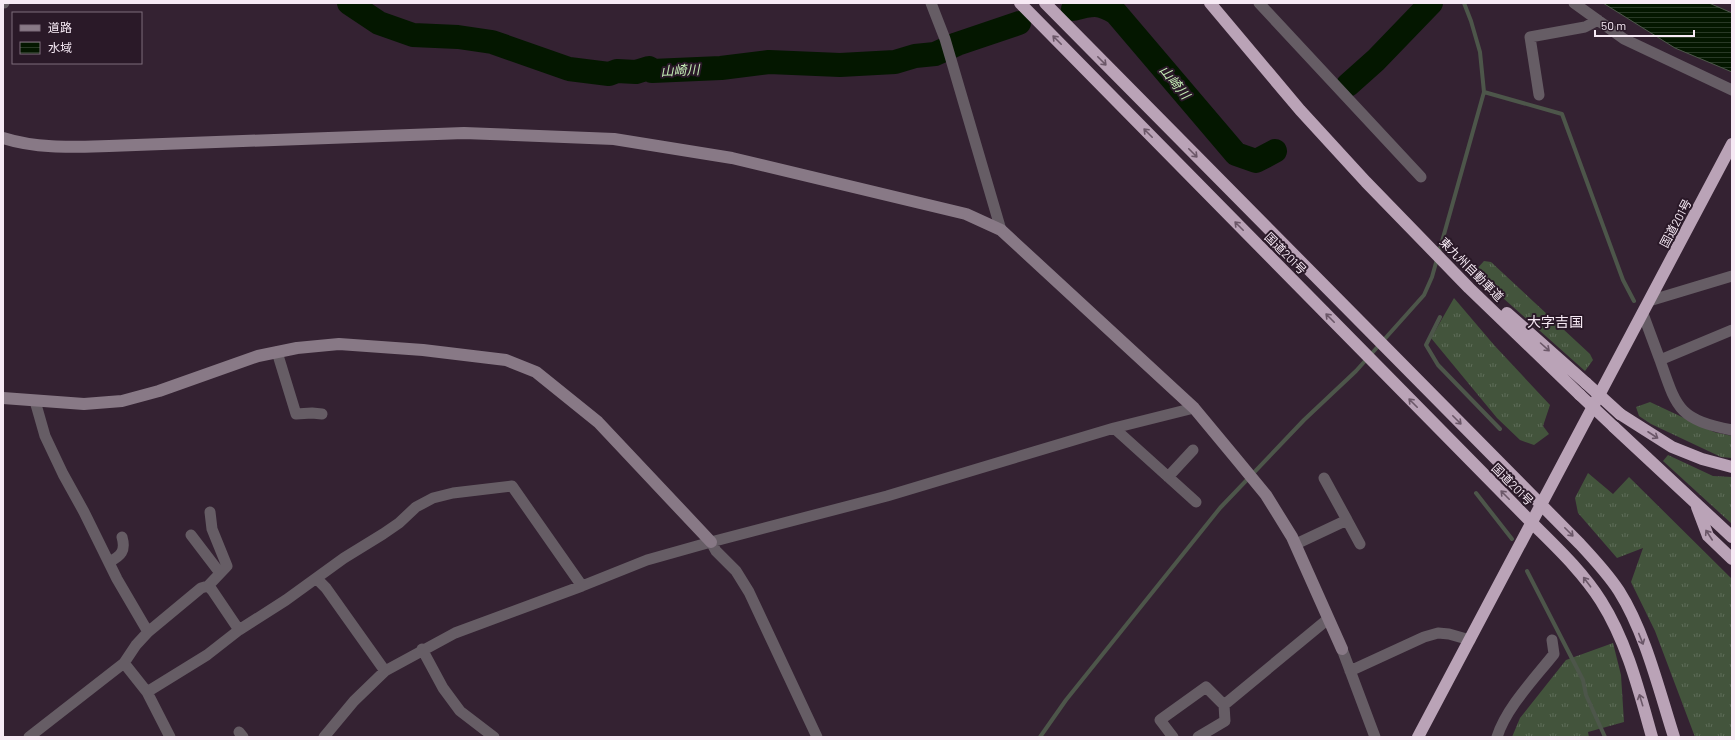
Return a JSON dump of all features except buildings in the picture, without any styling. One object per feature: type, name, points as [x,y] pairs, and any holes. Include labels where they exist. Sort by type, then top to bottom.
[{"type":"highway","name":"国道201号","points":[[1020,3],[1532,523]]},
{"type":"highway","name":"国道201号","points":[[1045,3],[1541,505]]},
{"type":"highway","points":[[1210,3],[1300,110],[1366,182],[1471,286],[1586,383],[1620,414],[1672,447],[1702,459],[1732,466]]},
{"type":"highway","name":"国道201号","points":[[1418,737],[1732,144]]},
{"type":"highway","name":"東九州自動車道","points":[[1471,286],[1580,395],[1732,537]]},
{"type":"highway","points":[[1696,504],[1708,536],[1732,559]]},
{"type":"highway","points":[[1541,505],[1601,567],[1619,592],[1632,616],[1644,645],[1674,737]]},
{"type":"highway","points":[[1532,523],[1584,578],[1600,600],[1614,624],[1628,660],[1652,737]]},
{"type":"street","points":[[931,3],[949,52],[1001,230]]},
{"type":"street","points":[[1259,3],[1421,177]]},
{"type":"street","points":[[1574,3],[1624,39],[1732,90]]},
{"type":"street","points":[[1539,95],[1530,37],[1585,27],[1598,20]]},
{"type":"street","points":[[3,138],[22,144],[51,147],[464,133],[614,139],[732,158],[966,214],[1001,230],[1194,408],[1266,496],[1296,544],[1342,649],[1375,737]]},
{"type":"street","points":[[1649,301],[1732,276]]},
{"type":"street","points":[[1643,314],[1674,400],[1685,413],[1707,425],[1732,430]]},
{"type":"street","points":[[1660,360],[1732,330]]},
{"type":"street","points":[[3,398],[84,404],[122,401],[159,391],[258,356],[297,348],[339,344],[423,350],[506,360],[536,372],[598,422],[711,542],[716,551],[736,570],[749,592],[817,737]]},
{"type":"street","points":[[277,352],[296,414],[322,414]]},
{"type":"street","points":[[34,401],[45,436],[63,474],[148,632]]},
{"type":"street","points":[[324,737],[354,701],[385,671],[422,649],[455,633],[582,586],[647,560],[886,496],[1114,428],[1194,408]]},
{"type":"street","points":[[1114,428],[1196,502]]},
{"type":"street","points":[[1168,477],[1193,450]]},
{"type":"street","points":[[1324,478],[1360,544]]},
{"type":"street","points":[[147,692],[207,655],[239,630],[286,600],[344,558],[399,523],[416,507],[433,498],[453,493],[512,486],[582,586]]},
{"type":"street","points":[[29,737],[124,663],[136,645],[148,632],[202,588],[208,586],[227,566],[212,529],[210,512]]},
{"type":"street","points":[[1296,544],[1347,520]]},
{"type":"street","points":[[191,535],[220,573]]},
{"type":"street","points":[[109,562],[120,556],[123,552],[124,543],[122,537]]},
{"type":"street","points":[[317,578],[326,588],[385,671]]},
{"type":"street","points":[[208,586],[239,630]]},
{"type":"street","points":[[1224,705],[1328,619]]},
{"type":"street","points":[[1350,671],[1424,637],[1438,633],[1449,634],[1470,640]]},
{"type":"street","points":[[1497,737],[1500,728],[1511,710],[1554,654],[1552,640]]},
{"type":"street","points":[[422,649],[443,688],[460,711],[494,737]]},
{"type":"street","points":[[124,663],[147,692],[170,737]]},
{"type":"street","points":[[1173,737],[1160,720],[1206,687],[1224,705],[1225,721],[1198,737]]},
{"type":"green space","points":[[1484,261],[1491,262],[1590,354],[1593,360],[1585,371],[1484,281],[1475,271]]},
{"type":"green space","points":[[1454,298],[1494,345],[1550,405],[1543,426],[1549,434],[1534,445],[1520,440],[1497,418],[1431,338]]},
{"type":"green space","points":[[1650,402],[1714,432],[1732,436],[1732,458],[1721,457],[1651,424],[1639,416],[1636,407]]},
{"type":"green space","points":[[1668,455],[1713,476],[1732,477],[1732,524],[1663,461]]},
{"type":"green space","points":[[1588,473],[1613,494],[1629,477],[1732,579],[1732,737],[1695,737],[1655,631],[1631,582],[1643,548],[1617,558],[1578,513],[1575,498]]},
{"type":"green space","points":[[1613,643],[1621,675],[1624,722],[1588,732],[1589,737],[1512,737],[1520,718],[1566,660]]},
{"type":"water","points":[[1603,3],[1709,3],[1732,13],[1732,72],[1675,48]]},
{"type":"waterway","name":"山崎川","points":[[349,3],[379,23],[413,35],[458,37],[492,42],[569,69],[609,74],[617,71],[636,72],[649,68],[652,71],[721,68],[769,62],[840,65],[895,62],[915,56],[935,54],[957,44],[1019,23]]},
{"type":"waterway","name":"山崎川","points":[[1348,85],[1376,60],[1431,3]]},
{"type":"waterway","points":[[1040,737],[1066,700],[1220,508],[1304,420],[1356,371],[1424,295],[1432,277],[1484,92],[1480,52],[1464,3]]},
{"type":"waterway","name":"山崎川","points":[[1073,9],[1095,5],[1105,7],[1116,13],[1236,154],[1256,161],[1275,151]]},
{"type":"waterway","points":[[1484,92],[1562,114],[1623,280],[1634,301]]},
{"type":"waterway","points":[[1440,317],[1426,345],[1438,365],[1500,429]]},
{"type":"waterway","points":[[1476,493],[1512,539]]},
{"type":"waterway","points":[[1527,571],[1583,680],[1586,695],[1605,737]]},
{"type":"district","name":"大字吉国","points":[[1555,321]]}]
